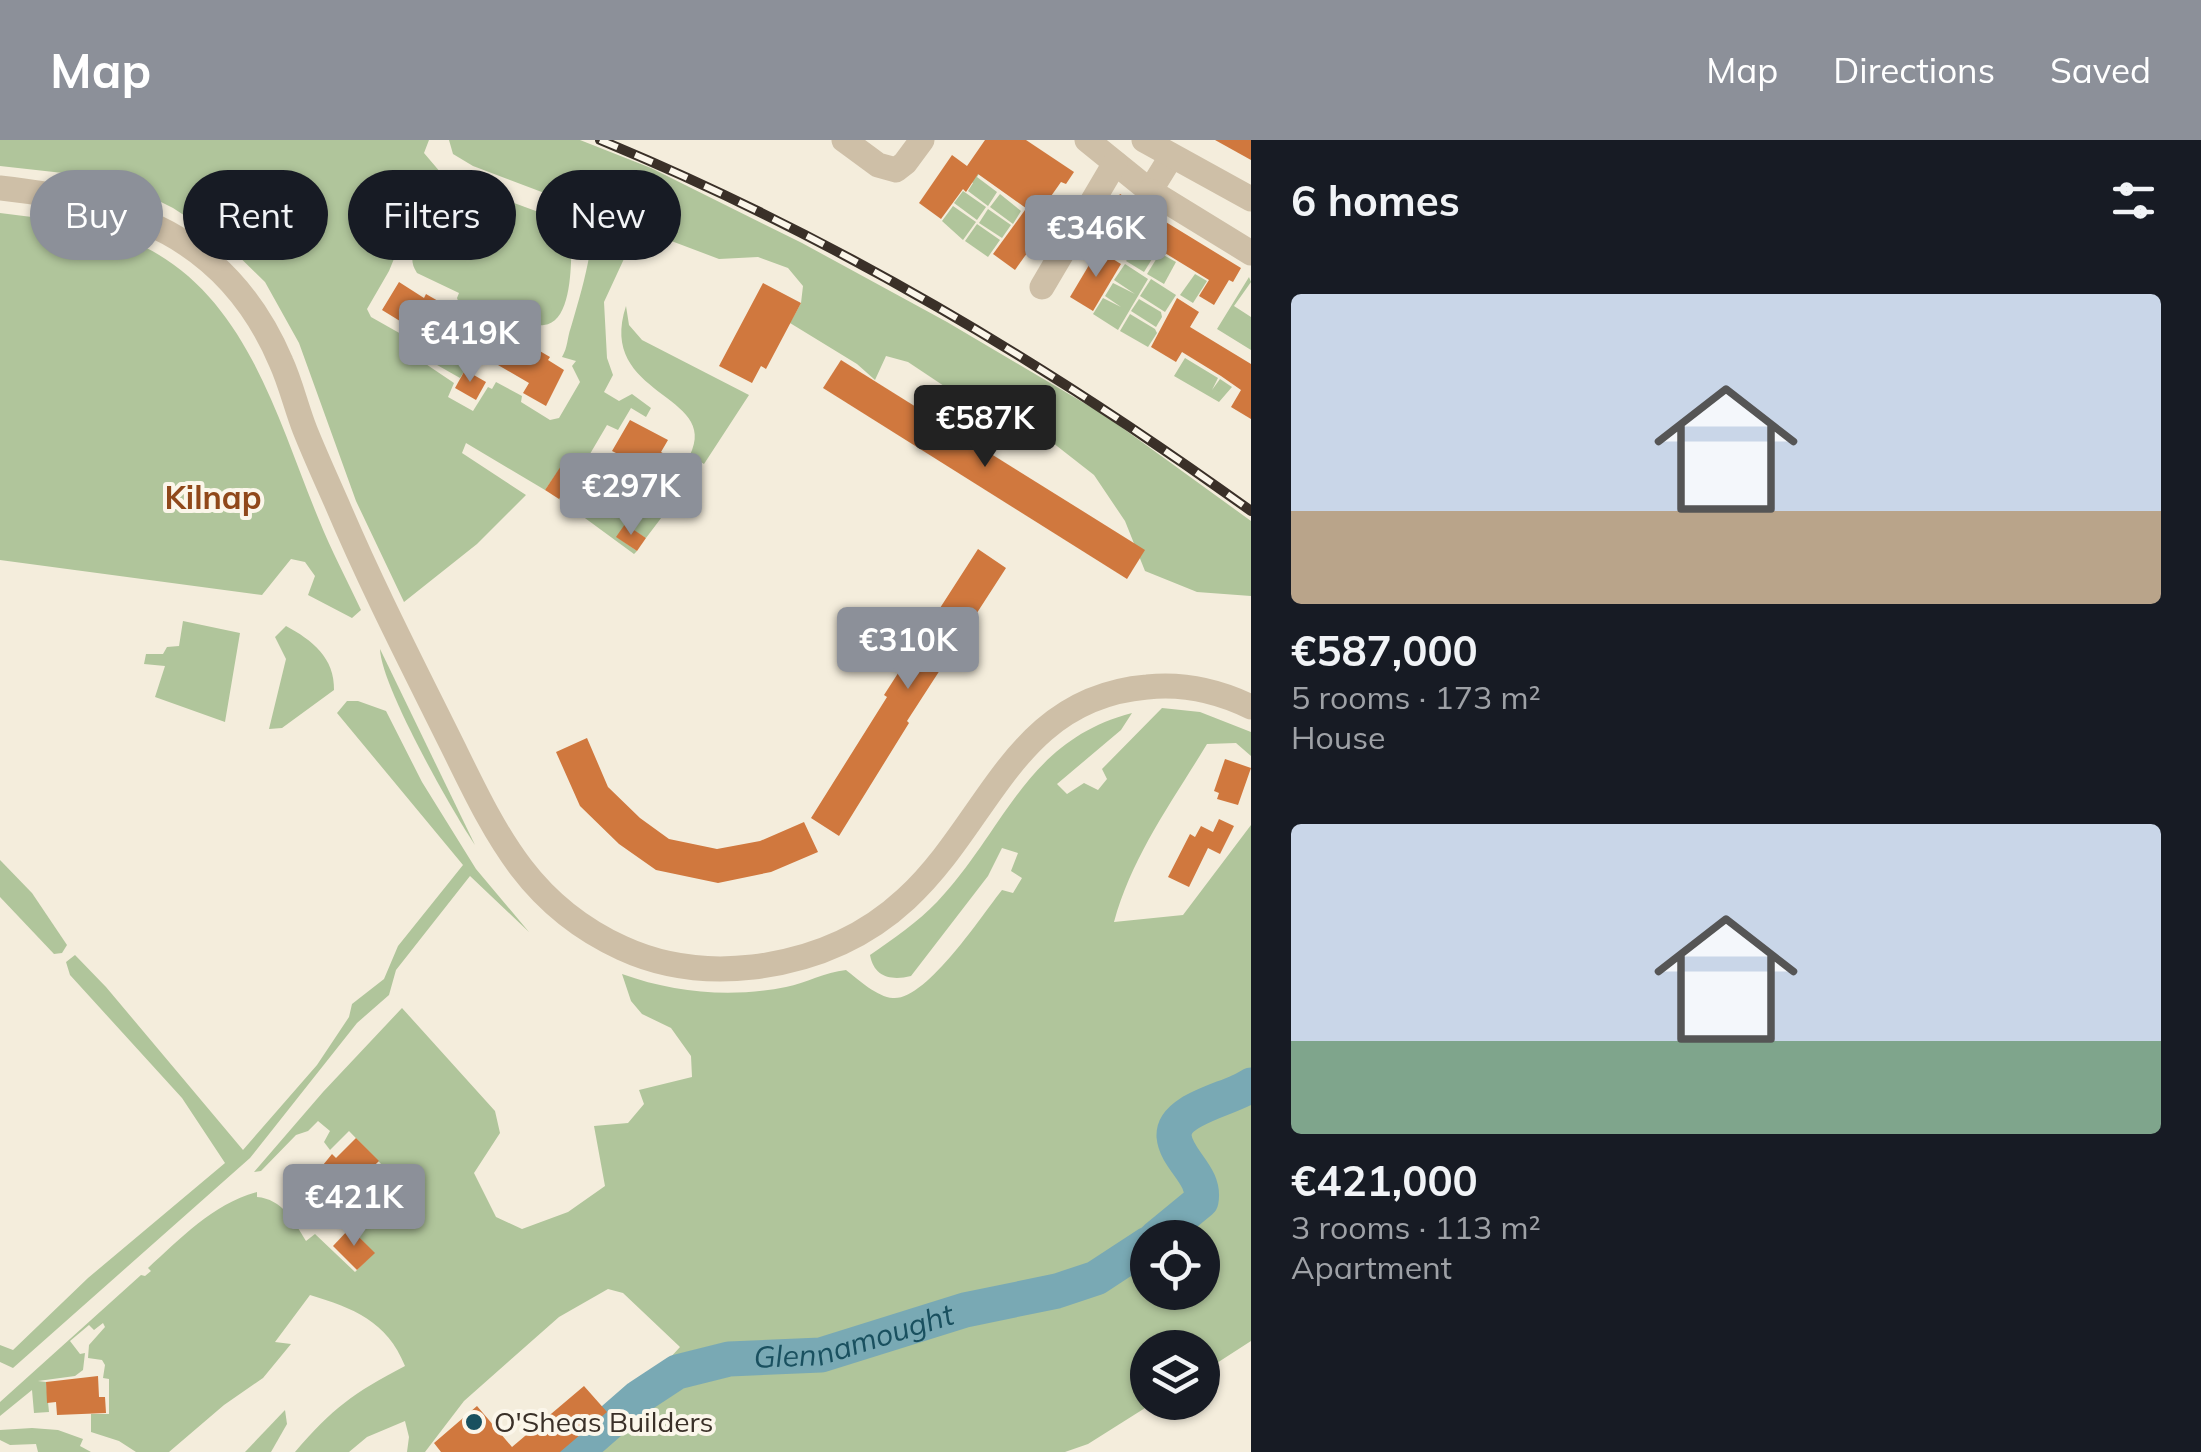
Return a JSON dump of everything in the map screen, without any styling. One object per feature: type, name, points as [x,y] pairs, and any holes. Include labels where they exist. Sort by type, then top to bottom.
[{"type":"street","points":[[844,140],[878,165],[896,170],[922,140]]},
{"type":"street","points":[[1088,140],[1150,191],[1251,253]]},
{"type":"street","points":[[1144,140],[1251,199]]},
{"type":"street","points":[[1150,191],[1171,157]]},
{"type":"street","points":[[1042,287],[1115,163]]},
{"type":"street","points":[[0,188],[54,194],[122,210],[162,228],[230,281],[260,321],[281,361],[304,427],[354,544],[503,847],[551,903],[589,931],[624,949],[660,962],[702,969],[782,964],[846,942],[905,900],[930,876],[1002,774],[1034,736],[1064,712],[1097,697],[1155,686],[1205,689],[1251,707]]},
{"type":"green space","points":[[0,140],[429,140],[424,153],[438,170],[348,170],[348,260],[393,260],[367,309],[371,317],[417,343],[411,354],[454,383],[448,397],[473,411],[488,387],[492,389],[496,382],[522,396],[521,402],[550,420],[559,418],[580,382],[572,366],[576,361],[562,357],[588,260],[623,260],[604,302],[607,358],[613,375],[604,392],[619,401],[632,394],[651,408],[646,417],[631,408],[618,430],[607,425],[587,459],[674,501],[646,538],[625,525],[617,537],[637,551],[634,554],[559,499],[575,476],[561,467],[545,490],[466,443],[462,453],[526,495],[477,544],[404,602],[356,501],[299,343],[265,282],[242,260],[328,260],[328,170],[183,170],[183,215],[163,203],[163,170],[36,170],[0,166]]},
{"type":"green space","points":[[449,140],[580,140],[655,170],[536,170],[536,190],[516,182],[516,170],[484,170],[453,154]]},
{"type":"green space","points":[[980,172],[977,177],[997,192],[988,206],[968,191],[973,183],[969,180]]},
{"type":"green space","points":[[681,183],[947,322],[1106,416],[1251,521],[1251,596],[1197,592],[1145,571],[1125,521],[1094,475],[1011,410],[944,386],[908,362],[886,356],[875,380],[857,364],[790,323],[801,303],[803,286],[788,268],[758,257],[719,259],[681,245]]},
{"type":"green space","points":[[963,191],[986,207],[977,220],[954,203]]},
{"type":"green space","points":[[1000,194],[1021,211],[1013,224],[990,207]]},
{"type":"green space","points":[[516,204],[536,211],[536,260],[571,260],[567,298],[554,321],[538,325],[498,317],[460,378],[416,353],[448,334],[449,349],[463,349],[459,293],[417,273],[413,260],[516,260]]},
{"type":"green space","points":[[953,206],[976,222],[963,240],[942,221]]},
{"type":"green space","points":[[988,209],[1011,225],[1002,238],[979,223]]},
{"type":"green space","points":[[0,213],[30,217],[30,260],[163,258],[201,288],[251,357],[361,610],[352,618],[308,595],[315,576],[305,562],[291,559],[262,595],[0,560]]},
{"type":"green space","points":[[977,224],[1000,240],[988,257],[965,241]]},
{"type":"green space","points":[[1124,231],[1135,238],[1125,260],[1111,251]]},
{"type":"green space","points":[[1141,242],[1157,251],[1144,272],[1126,261]]},
{"type":"green space","points":[[1160,253],[1176,262],[1164,284],[1147,274]]},
{"type":"green space","points":[[1125,264],[1148,279],[1118,330],[1093,314],[1103,298],[1121,307],[1105,296],[1113,283],[1135,294],[1114,280]]},
{"type":"green space","points":[[1195,274],[1207,281],[1193,303],[1180,295]]},
{"type":"green space","points":[[1249,277],[1251,282],[1234,306],[1251,317],[1251,350],[1217,329]]},
{"type":"green space","points":[[1151,279],[1176,295],[1165,312],[1140,296]]},
{"type":"green space","points":[[1139,299],[1161,312],[1156,327],[1131,311]]},
{"type":"green space","points":[[626,306],[629,325],[642,340],[749,395],[704,464],[690,455],[695,435],[689,418],[641,377],[628,359],[621,336]]},
{"type":"green space","points":[[1130,314],[1155,329],[1157,333],[1148,347],[1120,331]]},
{"type":"green space","points":[[1185,358],[1218,378],[1212,390],[1220,379],[1232,387],[1219,402],[1174,376]]},
{"type":"green space","points":[[183,621],[240,633],[225,722],[155,697],[165,666],[144,664],[146,654],[163,654],[167,647],[179,646]]},
{"type":"green space","points":[[286,626],[305,637],[326,659],[334,690],[282,728],[269,729],[286,659],[275,637]]},
{"type":"green space","points":[[380,649],[475,845],[404,718],[383,667]]},
{"type":"green space","points":[[347,701],[386,711],[422,782],[476,869],[529,932],[470,876],[396,970],[389,995],[357,1023],[250,1158],[13,1368],[0,1362],[0,1345],[13,1350],[88,1278],[225,1163],[182,1098],[70,975],[66,962],[75,955],[106,987],[243,1150],[317,1065],[349,1017],[352,1004],[384,979],[398,946],[463,865],[337,713]]},
{"type":"green space","points":[[1162,708],[1200,712],[1251,732],[1251,756],[1236,743],[1207,744],[1142,852],[1114,922],[1183,915],[1251,825],[1251,1341],[1220,1361],[1220,1330],[1130,1330],[1130,1418],[1088,1444],[1065,1452],[567,1452],[647,1383],[680,1347],[623,1293],[608,1289],[559,1317],[464,1401],[425,1452],[407,1452],[405,1421],[367,1437],[349,1452],[295,1452],[345,1403],[405,1366],[389,1338],[367,1318],[310,1295],[275,1342],[291,1344],[263,1378],[169,1452],[136,1452],[119,1441],[91,1432],[91,1414],[109,1414],[109,1379],[103,1378],[105,1365],[102,1360],[88,1358],[89,1345],[105,1327],[103,1323],[94,1330],[89,1325],[70,1341],[80,1354],[85,1353],[83,1370],[75,1376],[38,1381],[46,1382],[49,1412],[34,1413],[32,1390],[0,1416],[0,1402],[141,1275],[151,1271],[148,1268],[198,1223],[241,1197],[257,1192],[257,1197],[274,1202],[306,1241],[315,1234],[355,1272],[374,1253],[345,1222],[344,1215],[380,1176],[383,1166],[349,1131],[330,1150],[324,1142],[330,1131],[318,1121],[308,1131],[296,1135],[261,1171],[254,1172],[402,1008],[495,1111],[500,1133],[474,1173],[496,1217],[522,1229],[568,1212],[605,1186],[594,1126],[628,1123],[644,1104],[639,1090],[692,1077],[691,1056],[671,1028],[642,1014],[631,1001],[622,974],[662,986],[724,993],[786,987],[846,970],[881,995],[906,995],[937,972],[1002,890],[1013,893],[1022,878],[1011,871],[1018,853],[1002,848],[988,876],[911,976],[884,976],[875,968],[870,955],[937,902],[1041,766],[1066,744],[1096,726],[1132,713],[1121,730],[1057,784],[1067,794],[1084,783],[1098,790],[1107,779],[1102,769]]},
{"type":"green space","points":[[0,860],[32,893],[67,945],[62,953],[54,954],[0,897]]},
{"type":"green space","points":[[314,1164],[304,1181],[305,1187],[326,1213],[285,1178],[287,1168]]},
{"type":"green space","points":[[285,1410],[287,1424],[271,1452],[245,1452]]},
{"type":"green space","points":[[0,1430],[58,1430],[83,1439],[80,1446],[91,1452],[38,1452],[36,1444],[10,1445],[0,1440]]},
{"type":"building","points":[[985,140],[1026,140],[1074,172],[1066,184],[1061,182],[1037,216],[978,174],[941,219],[919,203],[952,155],[967,166]]},
{"type":"building","points":[[1215,140],[1251,140],[1251,160]]},
{"type":"building","points":[[1120,194],[1241,268],[1214,305],[1199,296],[1209,280],[1124,228],[1114,243],[1101,235],[1116,211],[1111,209]]},
{"type":"building","points":[[1025,210],[1047,225],[1015,270],[993,254]]},
{"type":"building","points":[[1098,250],[1121,264],[1093,311],[1070,297]]},
{"type":"building","points":[[399,282],[424,298],[426,294],[445,305],[426,337],[382,310]]},
{"type":"building","points":[[763,283],[801,303],[766,369],[761,366],[752,383],[719,366]]},
{"type":"building","points":[[1177,298],[1199,312],[1190,327],[1251,364],[1251,419],[1231,407],[1241,390],[1182,352],[1176,362],[1151,347]]},
{"type":"building","points":[[514,336],[564,370],[546,406],[523,393],[529,383],[498,365]]},
{"type":"building","points":[[841,360],[1145,550],[1127,579],[823,388]]},
{"type":"building","points":[[465,370],[486,382],[476,400],[455,388]]},
{"type":"building","points":[[630,420],[668,440],[661,452],[694,472],[683,489],[677,485],[669,498],[654,488],[656,485],[611,461],[616,453],[612,451]]},
{"type":"building","points":[[561,466],[575,476],[559,499],[545,490]]},
{"type":"building","points":[[625,524],[646,538],[637,551],[616,537]]},
{"type":"building","points":[[978,549],[1006,568],[907,721],[839,836],[811,818]]},
{"type":"building","points":[[587,738],[608,787],[669,839],[717,849],[760,841],[804,822],[818,852],[771,872],[718,883],[656,870],[619,844],[580,806],[556,752]]},
{"type":"building","points":[[1225,759],[1251,768],[1238,805],[1217,799],[1219,793],[1214,791]]},
{"type":"building","points":[[1219,819],[1234,826],[1220,854],[1208,848],[1189,887],[1168,877],[1190,834],[1195,837],[1201,826],[1213,832]]},
{"type":"building","points":[[356,1138],[379,1161],[328,1211],[305,1187],[332,1154],[336,1158]]},
{"type":"building","points":[[350,1228],[375,1253],[357,1270],[333,1246]]},
{"type":"building","points":[[98,1376],[99,1397],[105,1397],[106,1413],[57,1415],[56,1402],[47,1403],[46,1382]]},
{"type":"building","points":[[584,1386],[607,1412],[560,1452],[441,1452],[434,1443],[477,1406],[512,1447]]},
{"type":"waterway","name":"Glennamought","points":[[1178,1220],[1201,1201],[1201,1192],[1176,1145],[1176,1126],[1193,1111],[1251,1085]]},
{"type":"waterway","name":"Glennamought","points":[[576,1452],[639,1397],[677,1372],[729,1359],[821,1355],[965,1310],[1057,1291],[1096,1278],[1130,1256]]},
{"type":"railway","points":[[600,140],[771,218],[936,306],[1096,405],[1251,511]]},
{"type":"place","name":"O'Sheas Builders","points":[[474,1422]]},
{"type":"district","name":"Kilnap","points":[[213,498]]}]
